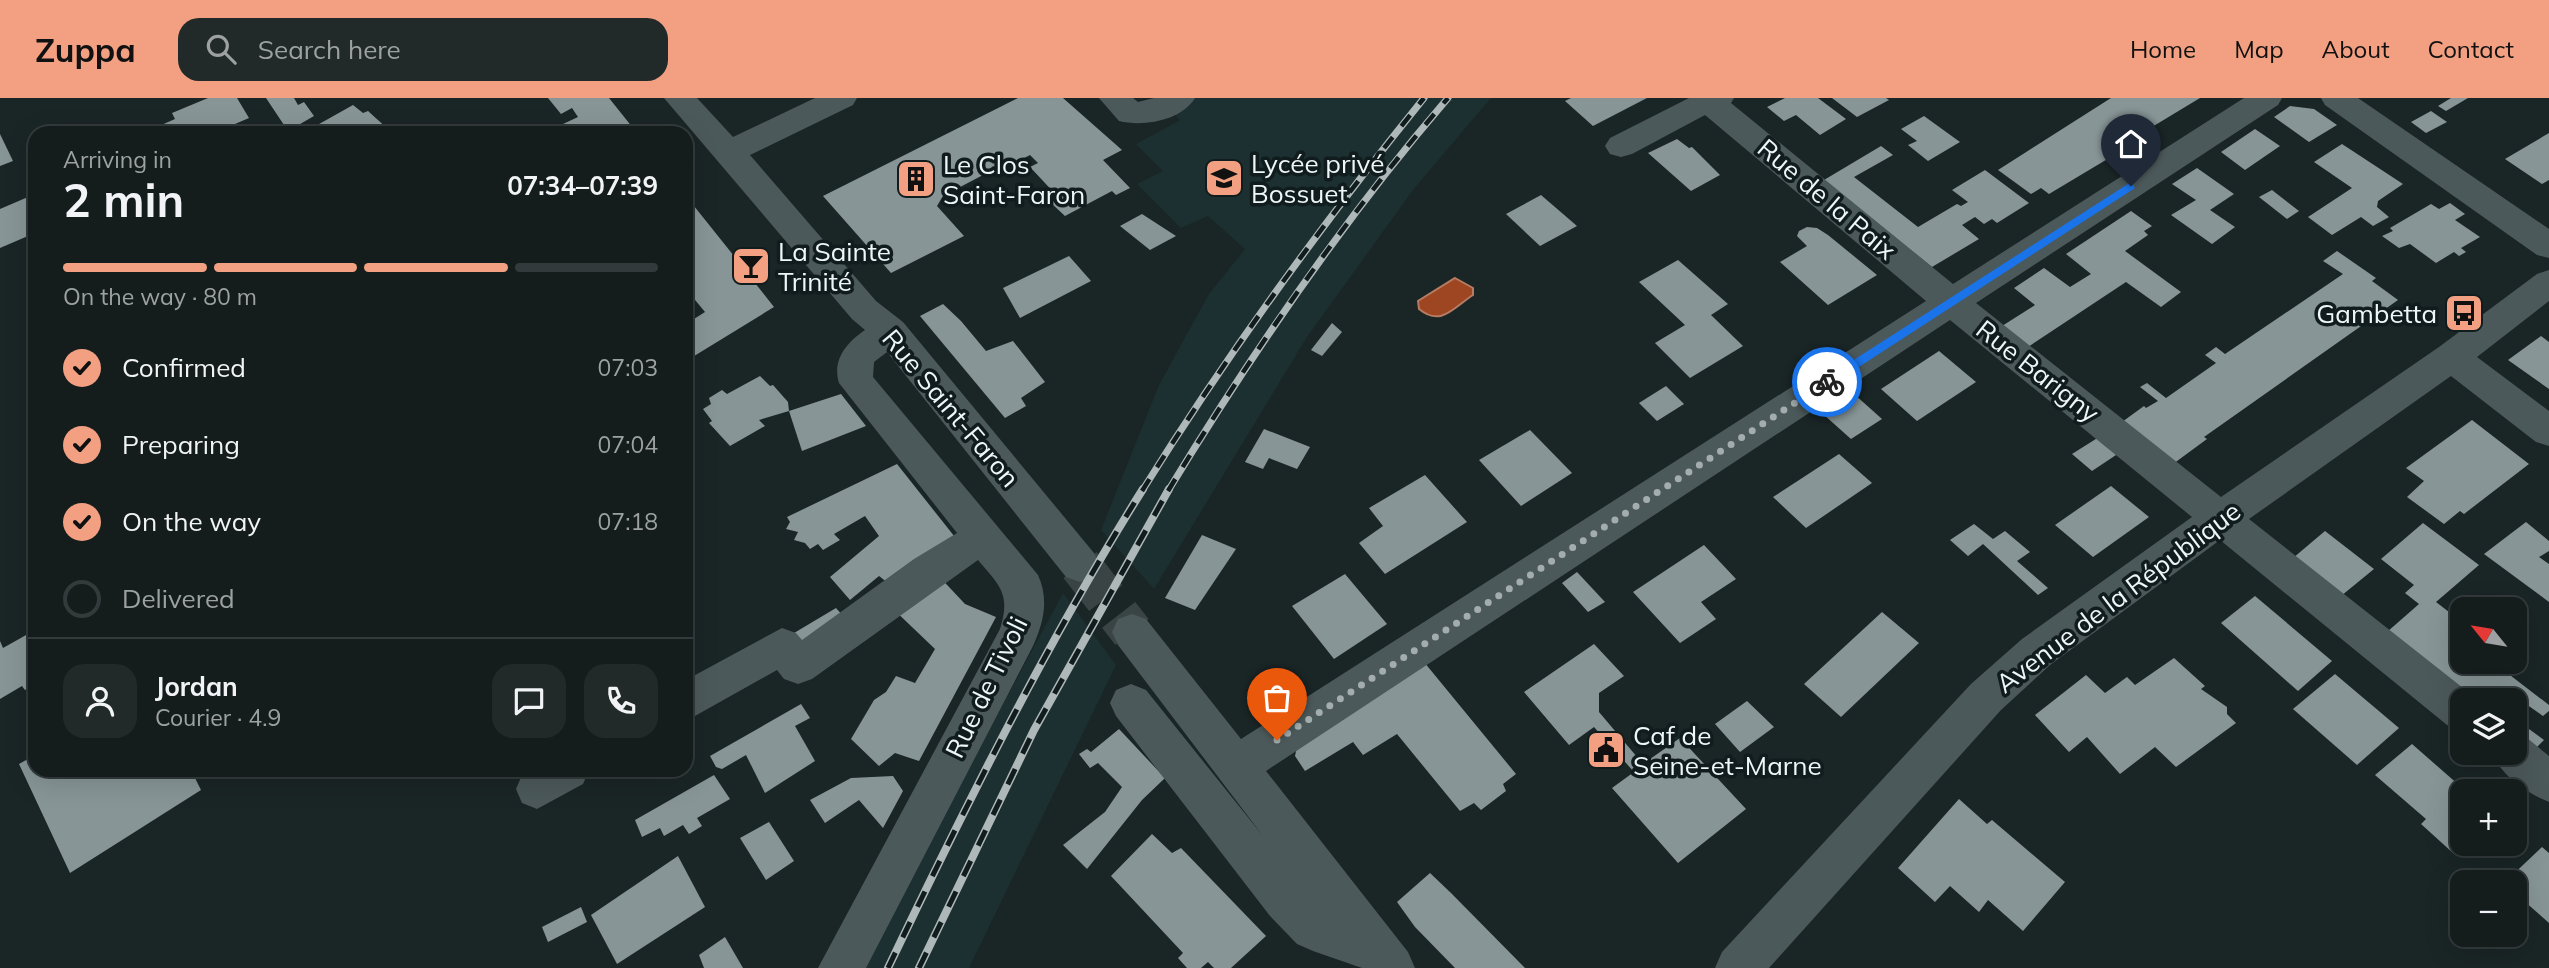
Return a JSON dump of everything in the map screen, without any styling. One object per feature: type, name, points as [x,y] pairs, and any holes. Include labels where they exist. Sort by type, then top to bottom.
[{"type":"street","name":"Rue Saint-Faron","points":[[679,98],[729,152],[864,310],[891,332],[1080,565]]},
{"type":"street","points":[[729,152],[842,98]]},
{"type":"street","points":[[1114,98],[1130,113],[1150,113],[1180,98]]},
{"type":"street","points":[[1951,302],[2267,98]]},
{"type":"street","points":[[2336,98],[2549,246]]},
{"type":"street","points":[[1621,146],[1691,108],[1715,100]]},
{"type":"street","name":"Rue de la Paix","points":[[1715,100],[1951,302]]},
{"type":"street","name":"Avenue de la République","points":[[1738,968],[1986,697],[2036,652],[2222,517],[2452,357],[2549,284]]},
{"type":"street","name":"Rue Barigny","points":[[1235,767],[1951,302],[2450,702]]},
{"type":"street","name":"Rue de Tivoli","points":[[841,968],[1019,633],[1025,613],[1024,587],[857,383],[853,374],[858,355],[891,332]]},
{"type":"street","points":[[2452,357],[2549,431]]},
{"type":"street","points":[[693,698],[782,646],[798,666],[928,571],[982,537]]},
{"type":"street","points":[[1132,632],[1382,958]]},
{"type":"street","points":[[1132,703],[1286,900],[1313,928],[1382,958]]},
{"type":"street","points":[[2527,764],[2549,782]]},
{"type":"shaded area","points":[[1157,98],[1491,98],[1413,190],[1307,337],[1154,589],[1101,530],[1159,385],[1209,294],[1245,249],[1208,216],[1181,228],[1137,184],[1163,171],[1136,144],[1180,120]]},
{"type":"shaded area","points":[[1455,278],[1473,288],[1473,295],[1440,316],[1427,314],[1419,309],[1418,301]]},
{"type":"shaded area","points":[[1063,593],[1116,665],[969,968],[861,968]]},
{"type":"building","points":[[208,98],[237,98],[249,118],[230,126],[159,126],[175,119],[172,113]]},
{"type":"building","points":[[266,98],[294,98],[298,105],[304,102],[314,116],[297,126],[285,126]]},
{"type":"building","points":[[548,98],[609,98],[631,126],[565,126],[563,124],[578,117],[572,108],[561,114]]},
{"type":"building","name":"Le Clos Saint-Faron","points":[[1018,98],[1063,98],[1122,150],[1103,160],[1130,188],[1116,195],[1112,191],[1065,216],[1051,203],[1059,198],[1030,167],[1038,163],[1030,155],[1007,167],[1004,164],[943,196],[937,206],[964,236],[891,273],[823,196]]},
{"type":"building","points":[[1571,98],[1647,98],[1593,126],[1565,101]]},
{"type":"building","points":[[1785,98],[1818,98],[1846,119],[1820,135],[1796,115],[1784,121],[1767,107]]},
{"type":"building","points":[[1832,98],[1886,98],[1889,100],[1857,117]]},
{"type":"building","points":[[2111,98],[2200,98],[2152,127],[2156,130],[2049,194],[2041,188],[2031,194],[1998,170]]},
{"type":"building","points":[[2451,98],[2468,98],[2446,111],[2438,106]]},
{"type":"building","points":[[353,105],[363,113],[368,111],[385,126],[316,126]]},
{"type":"building","points":[[2290,106],[2314,109],[2337,125],[2309,142],[2274,117]]},
{"type":"building","points":[[2431,111],[2447,122],[2426,133],[2411,122]]},
{"type":"building","points":[[1924,116],[1960,142],[1928,161],[1908,145],[1917,141],[1901,129]]},
{"type":"building","points":[[2255,129],[2280,146],[2245,170],[2221,152]]},
{"type":"building","points":[[2549,133],[2549,180],[2542,184],[2505,159]]},
{"type":"building","points":[[0,134],[13,161],[0,166]]},
{"type":"building","points":[[1677,139],[1689,148],[1692,147],[1720,175],[1691,191],[1648,153]]},
{"type":"building","points":[[2342,144],[2403,184],[2378,201],[2377,207],[2389,217],[2373,226],[2361,217],[2332,235],[2308,217],[2352,188],[2314,162]]},
{"type":"building","points":[[1881,146],[1893,155],[1854,177],[1918,227],[1957,204],[1961,206],[1968,202],[1952,190],[1985,170],[2029,203],[1997,223],[1992,219],[1984,224],[1975,217],[1962,225],[1979,239],[1932,267],[1824,180]]},
{"type":"building","points":[[2197,168],[2234,194],[2210,210],[2235,227],[2212,244],[2171,215],[2196,200],[2172,184]]},
{"type":"building","points":[[2272,190],[2299,211],[2287,219],[2259,197]]},
{"type":"building","points":[[1541,195],[1577,226],[1540,246],[1506,214]]},
{"type":"building","points":[[28,197],[28,236],[0,248],[0,209]]},
{"type":"building","points":[[2450,203],[2465,214],[2455,220],[2480,237],[2461,248],[2466,252],[2459,256],[2454,252],[2436,263],[2410,244],[2399,248],[2382,236],[2393,231],[2390,228],[2431,204],[2439,209]]},
{"type":"building","points":[[693,206],[734,256],[747,249],[768,276],[755,283],[774,307],[693,357],[693,320],[705,312],[693,297]]},
{"type":"building","points":[[2131,211],[2152,226],[2144,231],[2148,235],[2125,251],[2181,292],[2161,307],[2126,282],[2028,347],[2002,326],[2035,305],[2014,288],[2044,268],[2070,287],[2091,274],[2066,254]]},
{"type":"building","points":[[1142,214],[1176,236],[1150,250],[1120,226]]},
{"type":"building","points":[[1807,227],[1817,228],[1828,235],[1877,275],[1828,305],[1780,262],[1807,246],[1797,236],[1799,231]]},
{"type":"building","points":[[2337,251],[2376,278],[2372,281],[2398,300],[2204,437],[2207,439],[2173,464],[2122,422],[2144,406],[2146,408],[2158,401],[2140,387],[2147,383],[2166,398],[2216,363],[2205,355],[2216,347],[2225,354],[2343,274],[2323,261]]},
{"type":"building","points":[[1069,256],[1091,281],[1020,318],[1003,288]]},
{"type":"building","points":[[1678,260],[1728,304],[1711,315],[1743,346],[1690,378],[1655,343],[1685,325],[1639,282]]},
{"type":"building","points":[[943,304],[986,351],[1013,341],[1045,382],[1021,398],[1026,406],[1005,418],[920,316]]},
{"type":"building","points":[[1332,323],[1342,332],[1322,356],[1311,350]]},
{"type":"building","points":[[2541,336],[2549,342],[2549,389],[2508,360]]},
{"type":"building","points":[[1939,351],[1976,382],[1917,421],[1881,389]]},
{"type":"building","points":[[760,376],[770,386],[773,385],[788,402],[789,411],[759,420],[765,426],[730,446],[709,423],[712,421],[703,409],[711,404],[709,398],[722,390],[727,394]]},
{"type":"building","points":[[1666,386],[1684,404],[1657,421],[1639,403]]},
{"type":"building","points":[[841,394],[866,426],[802,451],[789,411]]},
{"type":"building","points":[[1854,394],[1882,419],[1851,439],[1823,414]]},
{"type":"building","points":[[2472,420],[2529,464],[2464,514],[2460,511],[2444,524],[2407,497],[2424,481],[2406,468]]},
{"type":"building","points":[[1264,429],[1310,447],[1297,469],[1269,458],[1263,469],[1245,462]]},
{"type":"building","points":[[1530,430],[1572,473],[1521,506],[1479,460]]},
{"type":"building","points":[[2099,437],[2119,453],[2092,471],[2072,454]]},
{"type":"building","points":[[1839,454],[1872,483],[1806,528],[1773,497]]},
{"type":"building","points":[[897,464],[962,546],[897,590],[879,576],[850,600],[830,577],[879,536],[865,516],[834,534],[840,540],[823,550],[818,544],[810,549],[805,543],[794,540],[798,532],[786,529],[790,522],[787,517]]},
{"type":"building","points":[[1425,475],[1467,522],[1385,574],[1359,543],[1383,526],[1369,508]]},
{"type":"building","points":[[2111,486],[2149,517],[2093,557],[2055,525]]},
{"type":"building","points":[[2526,522],[2549,541],[2549,551],[2539,557],[2549,564],[2549,602],[2484,554]]},
{"type":"building","points":[[2423,523],[2479,565],[2436,602],[2450,613],[2450,674],[2509,674],[2527,688],[2456,688],[2387,632],[2419,604],[2405,593],[2414,585],[2381,559]]},
{"type":"building","points":[[1974,524],[1993,539],[2005,531],[2030,552],[2017,561],[2048,588],[2038,595],[1983,544],[1968,556],[1950,540]]},
{"type":"building","points":[[2325,531],[2374,569],[2341,596],[2293,558]]},
{"type":"building","points":[[1202,535],[1236,549],[1195,610],[1165,598]]},
{"type":"building","points":[[1704,545],[1736,579],[1701,602],[1716,619],[1680,643],[1633,592]]},
{"type":"building","points":[[934,571],[965,604],[996,617],[919,761],[895,753],[879,766],[851,739],[874,700],[886,692],[896,676],[915,683],[935,649],[889,605]]},
{"type":"building","points":[[1577,572],[1605,602],[1588,612],[1562,583]]},
{"type":"building","points":[[1345,574],[1387,624],[1334,659],[1292,606]]},
{"type":"building","points":[[2255,596],[2332,661],[2298,691],[2221,623]]},
{"type":"building","points":[[836,608],[852,626],[801,661],[784,639]]},
{"type":"building","points":[[1882,612],[1919,643],[1841,717],[1804,684]]},
{"type":"building","points":[[28,634],[28,688],[25,690],[22,686],[0,699],[0,641],[3,648]]},
{"type":"building","points":[[1594,644],[1624,676],[1599,693],[1599,712],[1643,764],[1680,738],[1746,809],[1678,863],[1612,788],[1634,772],[1594,727],[1569,745],[1524,692]]},
{"type":"building","points":[[2174,658],[2205,686],[2201,689],[2227,707],[2227,714],[2236,723],[2176,767],[2155,747],[2120,774],[2087,737],[2069,752],[2035,715],[2086,675],[2105,693],[2127,677],[2135,685]]},
{"type":"building","points":[[1424,662],[1516,774],[1503,784],[1506,791],[1481,810],[1474,803],[1460,811],[1397,734],[1363,755],[1353,742],[1305,771],[1295,756],[1298,742]]},
{"type":"building","points":[[2335,674],[2399,728],[2357,765],[2293,709]]},
{"type":"building","points":[[2527,688],[2549,705],[2549,711],[2543,716],[2527,705]]},
{"type":"building","points":[[1747,701],[1774,727],[1740,752],[1715,724]]},
{"type":"building","points":[[801,704],[810,718],[795,726],[815,761],[765,793],[746,755],[722,769],[716,767],[710,756]]},
{"type":"building","points":[[1119,729],[1165,778],[1142,800],[1087,869],[1063,845],[1105,812],[1122,787],[1098,763],[1090,768],[1079,754],[1087,749],[1091,752]]},
{"type":"building","points":[[2529,729],[2544,740],[2534,750],[2527,744]]},
{"type":"building","points":[[2412,744],[2452,779],[2450,850],[2421,824],[2426,819],[2375,775]]},
{"type":"building","points":[[28,759],[28,777],[194,777],[201,790],[70,873],[19,764]]},
{"type":"building","points":[[714,775],[730,799],[697,818],[702,826],[689,834],[683,825],[664,836],[660,828],[642,837],[635,820]]},
{"type":"building","points":[[893,776],[903,791],[883,828],[859,800],[825,823],[810,800],[851,778]]},
{"type":"building","points":[[1959,799],[1987,824],[1992,820],[2065,882],[2023,931],[1988,900],[1979,912],[1950,886],[1935,902],[1898,868]]},
{"type":"building","points":[[769,822],[794,861],[766,880],[740,838]]},
{"type":"building","points":[[1152,834],[1172,853],[1181,848],[1266,936],[1231,968],[1214,968],[1208,962],[1201,968],[1187,968],[1178,958],[1183,953],[1111,876]]},
{"type":"building","points":[[2542,847],[2549,853],[2549,923],[2527,904],[2527,870],[2518,870]]},
{"type":"building","points":[[678,856],[705,907],[617,964],[591,915]]},
{"type":"building","points":[[1430,873],[1525,968],[1455,968],[1415,927],[1397,902]]},
{"type":"building","points":[[581,907],[587,922],[548,942],[542,927]]},
{"type":"building","points":[[725,937],[743,968],[704,968],[699,955]]},
{"type":"tunnel","points":[[1080,565],[1132,632]]},
{"type":"railway","points":[[1142,491],[1277,290],[1424,98]]},
{"type":"railway","points":[[1168,491],[1232,389],[1300,289],[1371,192],[1448,98]]},
{"type":"railway","points":[[888,968],[1009,725],[1074,605],[1143,489]]},
{"type":"railway","points":[[919,968],[1034,730],[1169,489]]},
{"type":"way so far","points":[[1277,740],[1827,382]]},
{"type":"place","name":"Lycée privé Bossuet","points":[[1224,178]]},
{"type":"place","name":"Le Clos Saint-Faron","points":[[916,179]]},
{"type":"place","name":"La Sainte Trinité","points":[[751,266]]},
{"type":"place","name":"Gambetta","points":[[2464,313]]},
{"type":"place","name":"Caf de Seine-et-Marne","points":[[1606,750]]},
{"type":"route","points":[[1827,382],[2131,186]]}]
